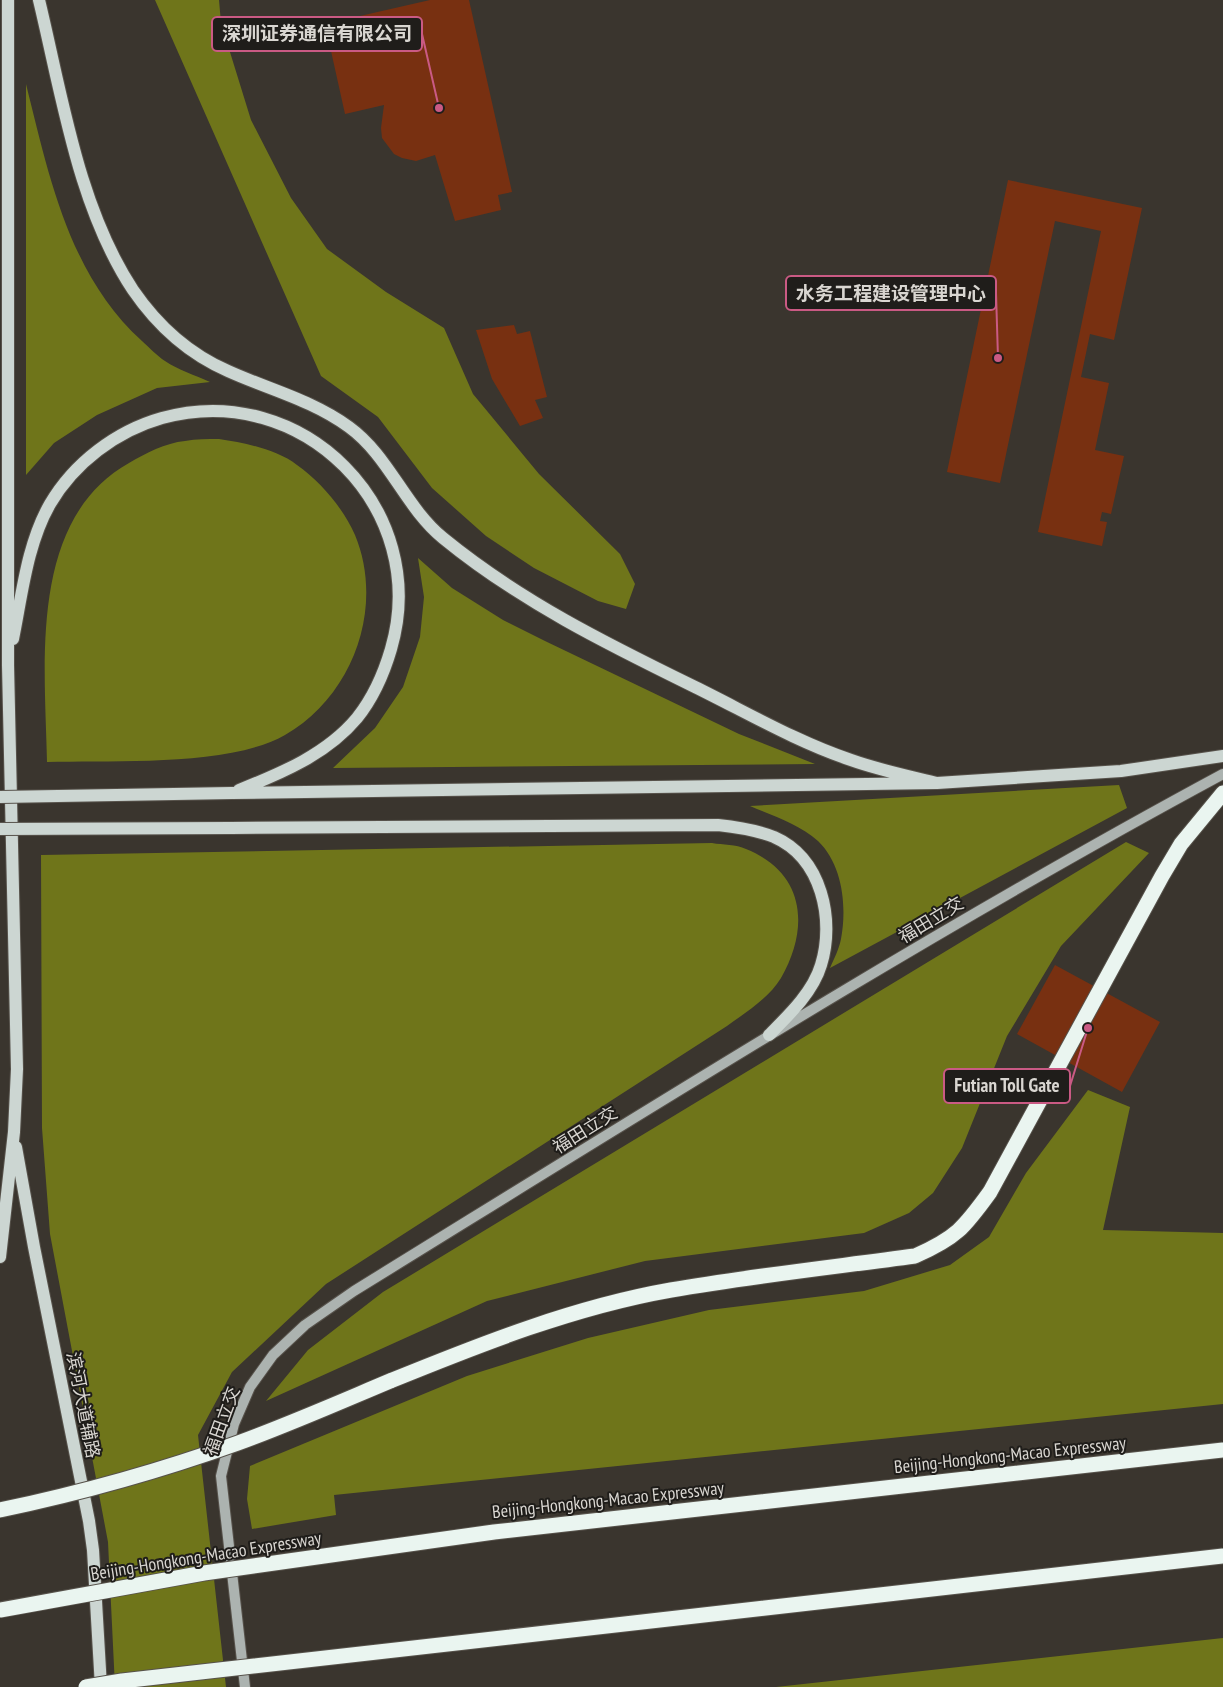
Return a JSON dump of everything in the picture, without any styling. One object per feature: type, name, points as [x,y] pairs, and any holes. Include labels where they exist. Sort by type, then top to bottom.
[{"type":"highway","points":[[0,1510],[78,1493],[187,1461],[240,1442],[475,1346],[563,1317],[671,1290],[916,1256],[945,1243],[967,1223],[990,1192],[1162,876],[1181,844],[1223,793]]},
{"type":"highway","name":"Beijing-Hongkong-Macao Expressway","points":[[0,1610],[204,1573],[494,1532],[1223,1450]]},
{"type":"highway","points":[[86,1687],[122,1681],[1223,1556]]},
{"type":"main road","name":"滨河大道辅路","points":[[0,1257],[14,1132],[17,1059],[8,665],[8,0]]},
{"type":"main road","points":[[39,0],[70,128],[92,206],[114,256],[133,290],[157,321],[179,342],[205,360],[230,372],[314,404],[352,429],[385,463],[412,506],[440,536],[510,587],[589,635],[819,748],[884,770],[937,783]]},
{"type":"main road","points":[[8,665],[33,545],[50,505],[74,471],[109,441],[145,423],[182,412],[223,410],[269,419],[311,438],[340,460],[373,501],[394,548],[399,584],[398,626],[384,672],[357,718],[323,750],[274,776],[232,793]]},
{"type":"main road","points":[[0,797],[937,783],[1121,771],[1223,756]]},
{"type":"main road","points":[[0,830],[718,825],[747,829],[775,838],[799,855],[815,876],[825,905],[827,934],[821,966],[805,995],[769,1035]]},
{"type":"main road","name":"滨河大道辅路","points":[[14,1132],[36,1257],[89,1521],[93,1550],[101,1687]]},
{"type":"street","name":"福田立交","points":[[245,1687],[220,1476],[234,1424],[247,1394],[274,1355],[305,1325],[354,1291],[769,1035],[965,918],[1223,774]]},
{"type":"green space","points":[[155,0],[219,0],[221,23],[251,120],[291,198],[327,249],[386,292],[444,328],[473,394],[539,474],[620,554],[635,584],[626,609],[598,601],[534,568],[486,536],[432,488],[378,417],[321,376]]},
{"type":"green space","points":[[26,84],[44,154],[65,222],[79,255],[96,286],[117,315],[159,357],[175,367],[210,382],[157,388],[97,415],[54,443],[26,475]]},
{"type":"green space","points":[[219,439],[260,448],[289,459],[323,488],[338,505],[350,525],[363,563],[366,591],[364,620],[357,647],[345,674],[329,697],[309,718],[285,735],[261,745],[233,752],[170,760],[47,762],[45,639],[49,597],[58,557],[73,520],[96,488],[135,459],[156,449],[178,442]]},
{"type":"green space","points":[[418,558],[452,588],[503,620],[739,734],[815,764],[333,768],[375,728],[403,687],[420,637],[424,597]]},
{"type":"green space","points":[[1119,785],[1127,808],[830,968],[840,943],[843,927],[841,887],[833,862],[818,841],[811,835],[786,821],[750,806]]},
{"type":"green space","points":[[1126,842],[1149,853],[1061,946],[1007,1036],[962,1148],[933,1193],[909,1213],[864,1233],[645,1261],[487,1301],[266,1401],[308,1350],[383,1292]]},
{"type":"green space","points":[[712,843],[742,847],[766,859],[780,872],[791,887],[796,903],[798,921],[796,940],[781,978],[756,1005],[727,1026],[326,1284],[232,1372],[198,1435],[226,1687],[115,1687],[108,1542],[50,1234],[42,1128],[41,855]]},
{"type":"green space","points":[[1088,1090],[1130,1107],[1103,1230],[1223,1233],[1223,1404],[334,1495],[336,1515],[252,1529],[247,1499],[250,1466],[467,1376],[588,1338],[709,1310],[864,1291],[950,1265],[989,1237],[1026,1173]]},
{"type":"green space","points":[[1223,1638],[1223,1687],[776,1687]]},
{"type":"building","points":[[430,0],[469,0],[512,192],[498,195],[501,210],[455,221],[435,155],[416,161],[402,158],[394,154],[382,138],[381,128],[384,105],[345,114],[325,24]]},
{"type":"building","points":[[1008,180],[1142,208],[1114,340],[1090,334],[1081,377],[1109,383],[1095,450],[1124,456],[1111,514],[1102,512],[1100,521],[1107,522],[1102,546],[1038,532],[1101,231],[1055,221],[1000,483],[947,472]]},
{"type":"building","points":[[514,325],[517,334],[530,331],[547,397],[535,400],[543,418],[520,426],[492,379],[476,330]]},
{"type":"building","points":[[1055,965],[1160,1022],[1122,1092],[1017,1034]]},
{"type":"place","name":"深圳证券通信有限公司","points":[[439,108]]},
{"type":"place","name":"水务工程建设管理中心","points":[[998,358]]},
{"type":"place","name":"Futian Toll Gate","points":[[1088,1028]]}]
